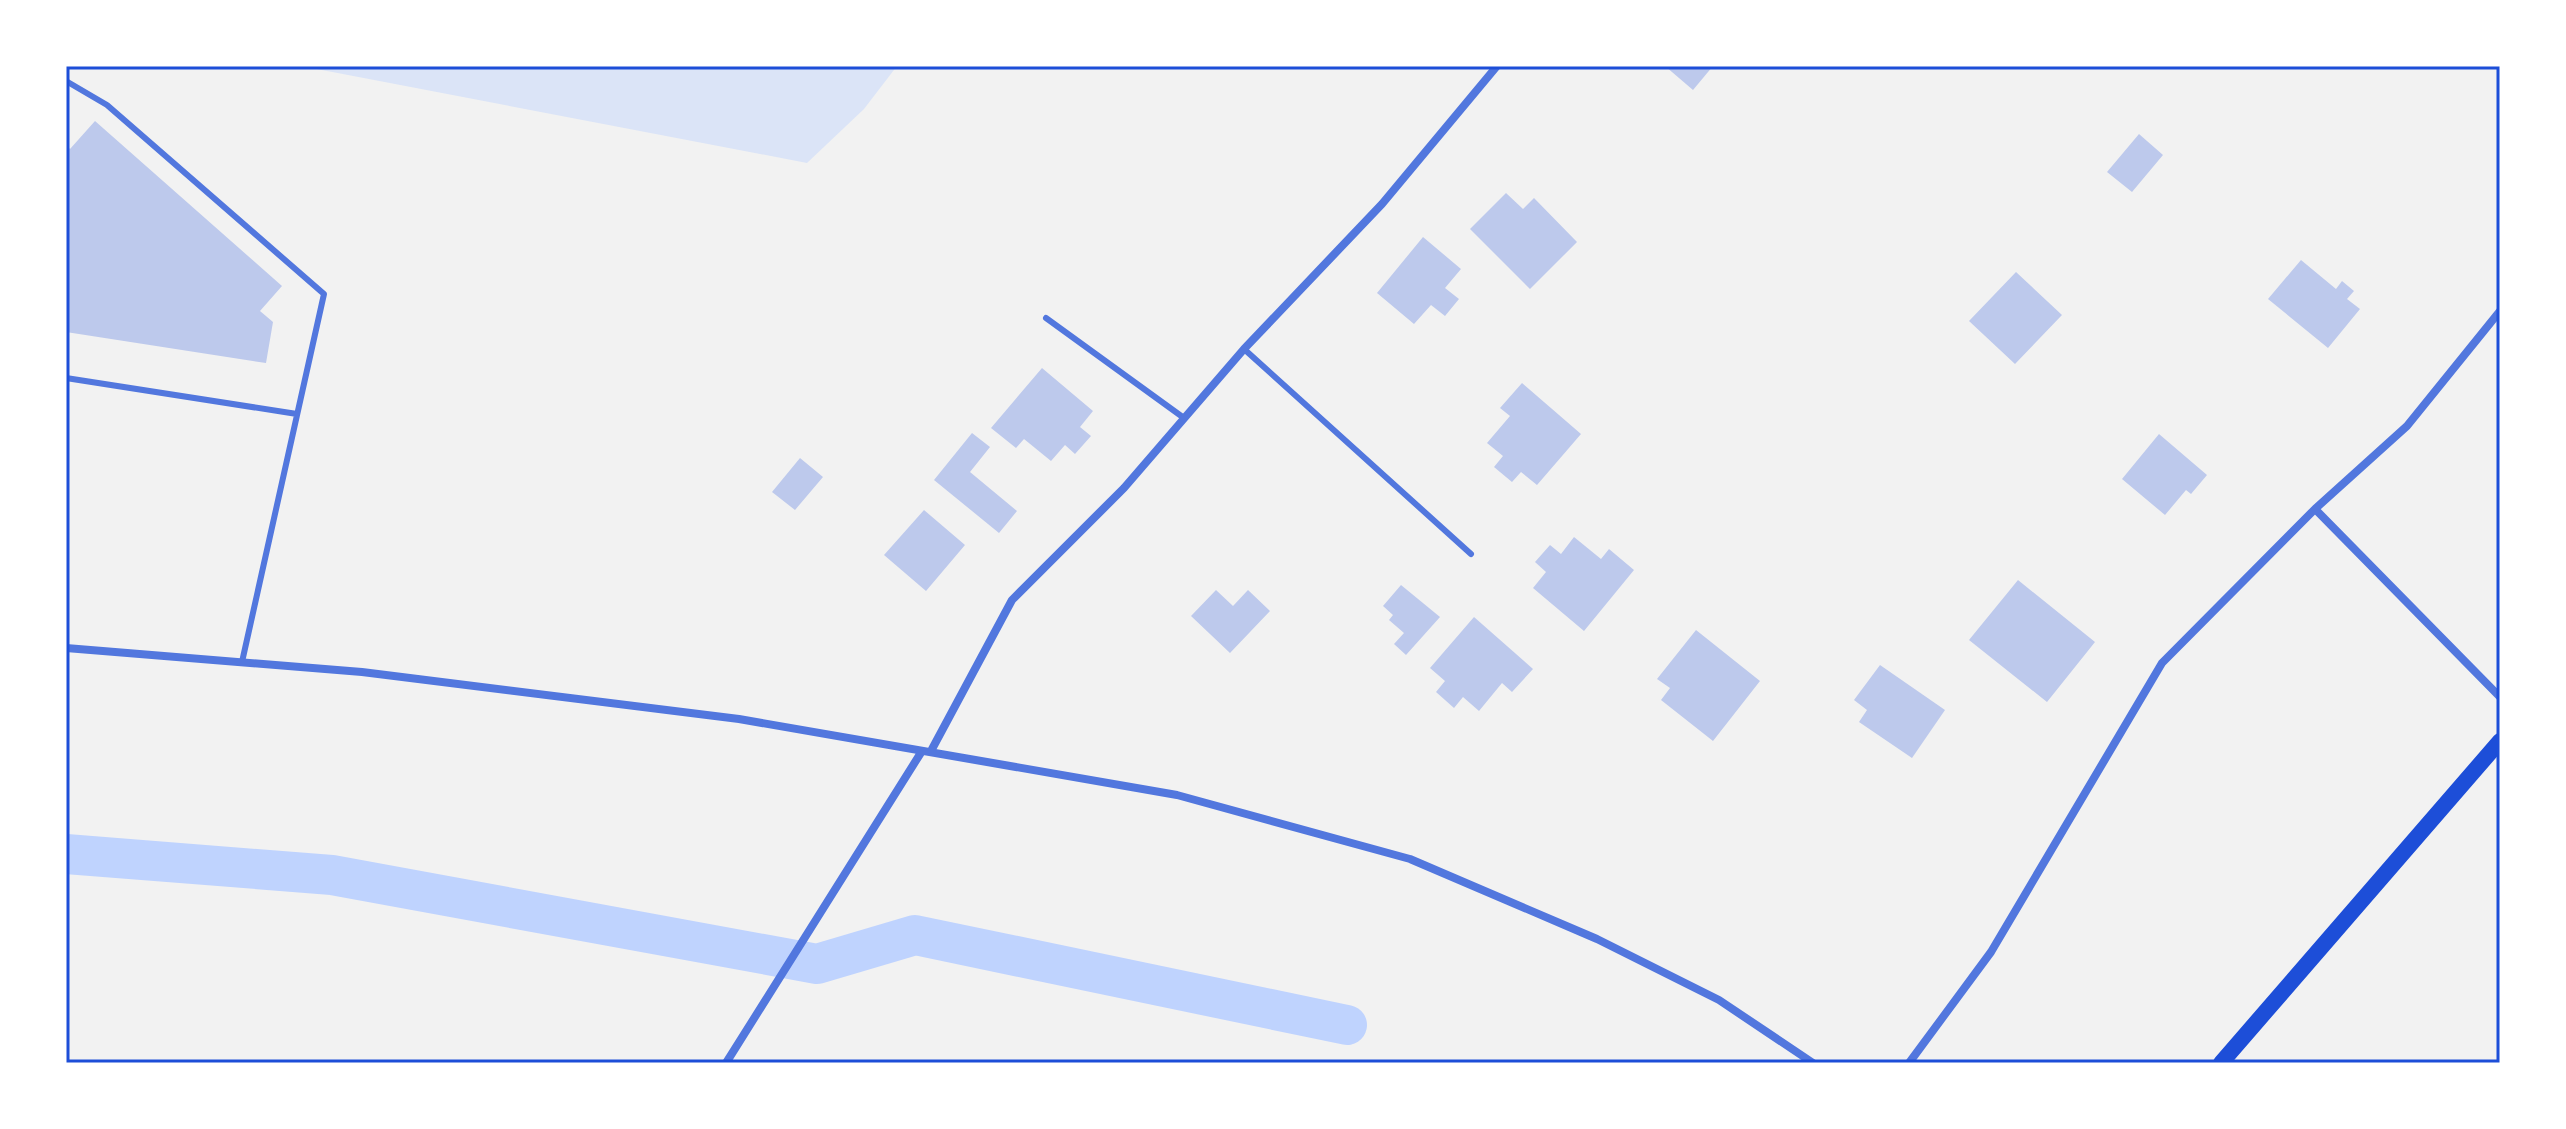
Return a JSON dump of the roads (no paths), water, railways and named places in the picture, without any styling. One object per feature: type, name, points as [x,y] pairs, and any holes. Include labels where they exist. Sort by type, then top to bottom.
[{"type":"main road","points":[[2221,1063],[2500,741]]},
{"type":"street","points":[[726,1063],[926,751],[1012,600],[1124,488],[1244,349],[1382,204],[1497,66]]},
{"type":"street","points":[[1909,1063],[1991,952],[2162,663],[2315,509],[2407,426],[2500,311]]},
{"type":"street","points":[[2315,509],[2500,697]]},
{"type":"street","points":[[66,648],[362,672],[739,719],[1177,795],[1410,859],[1597,939],[1719,1000],[1813,1063]]},
{"type":"lane","points":[[66,81],[107,105],[324,294],[242,662]]},
{"type":"lane","points":[[1046,318],[1184,418]]},
{"type":"lane","points":[[1244,349],[1471,554]]},
{"type":"lane","points":[[66,378],[297,414]]},
{"type":"waterway","points":[[66,854],[332,875],[817,964],[915,935],[1347,1025]]}]
